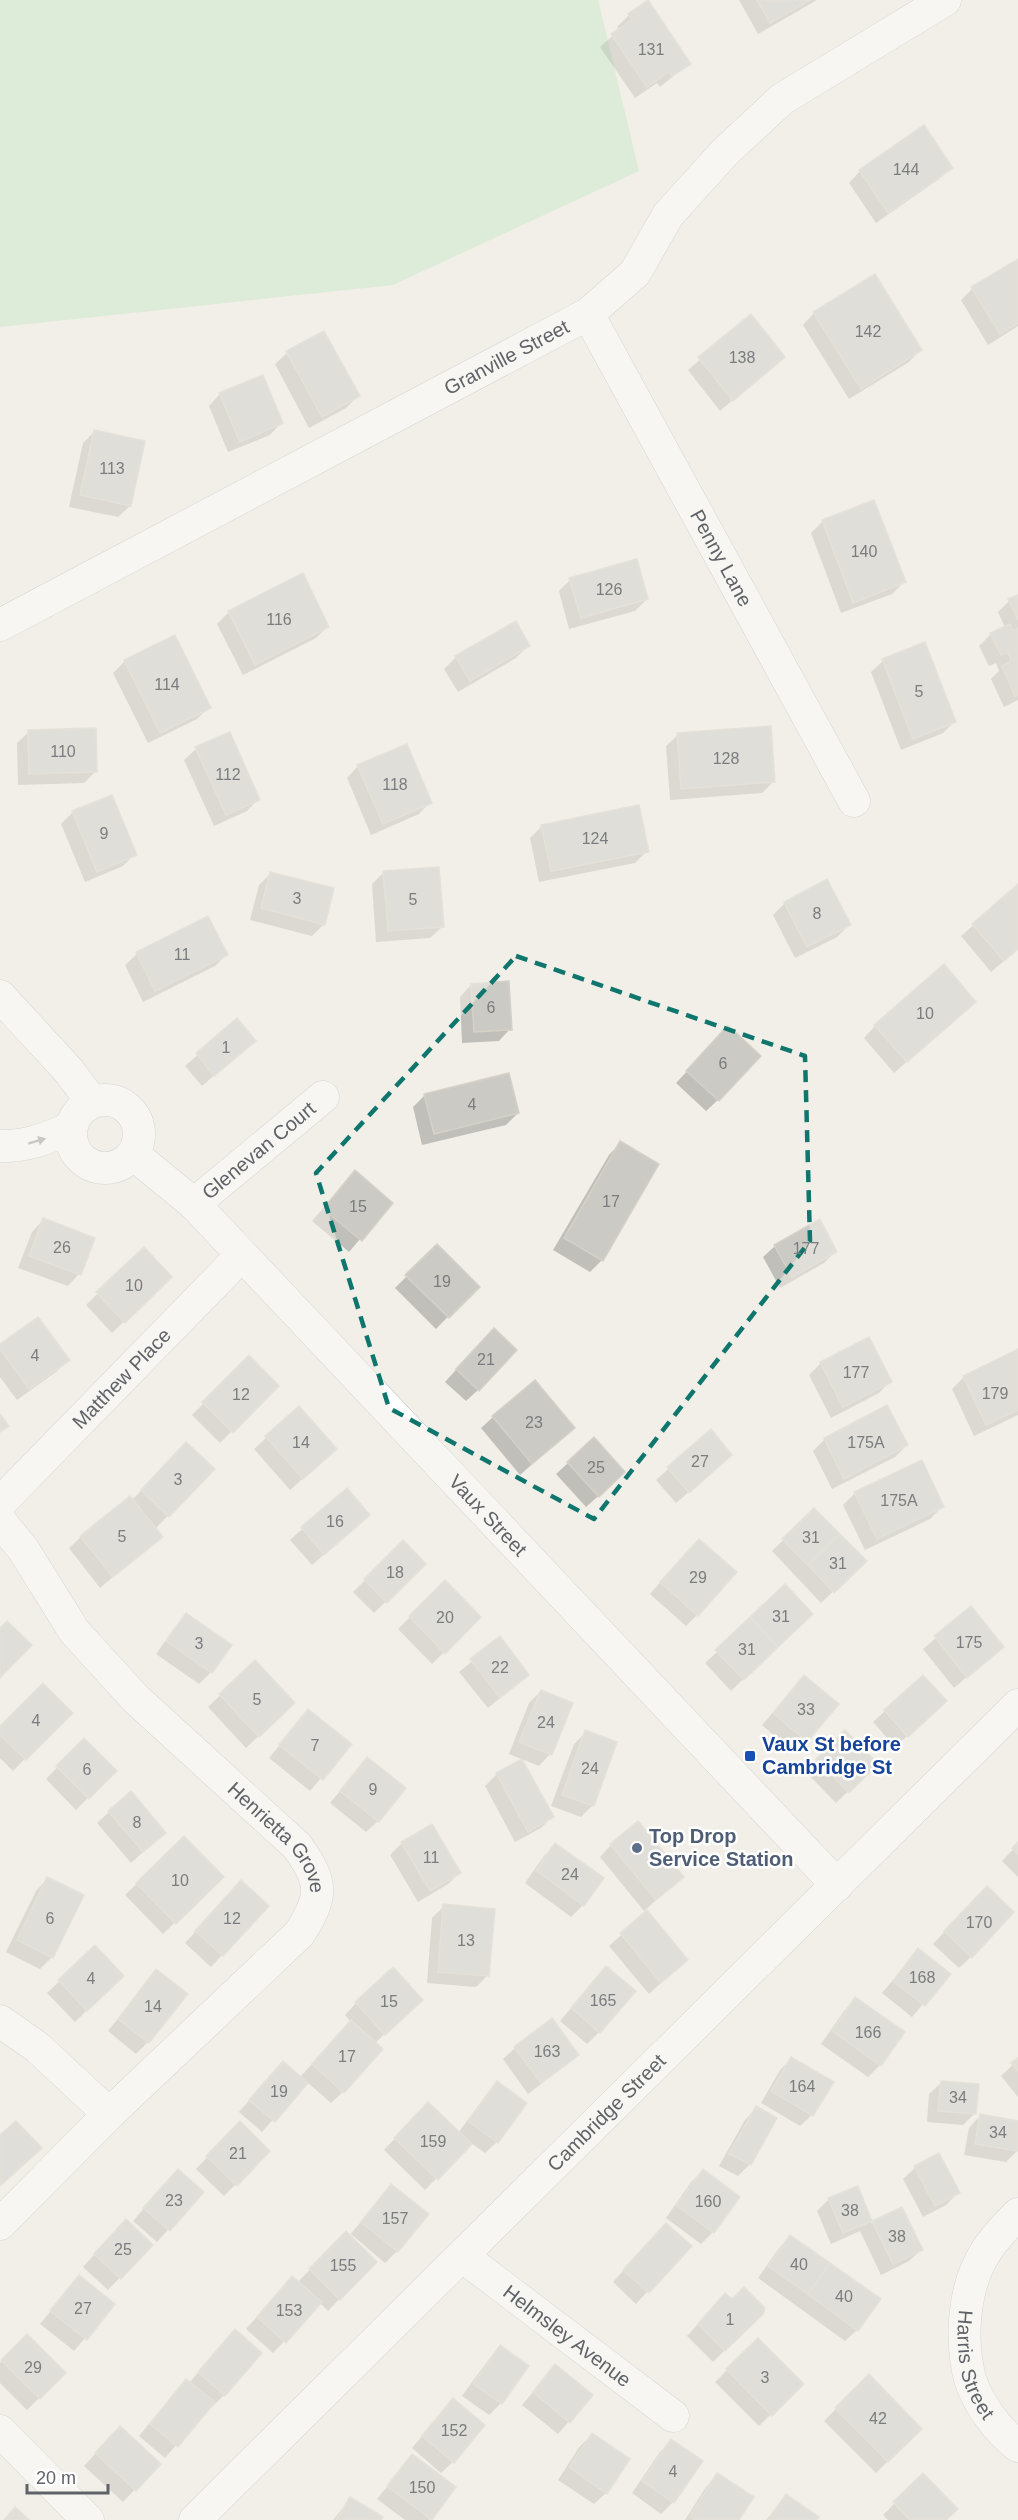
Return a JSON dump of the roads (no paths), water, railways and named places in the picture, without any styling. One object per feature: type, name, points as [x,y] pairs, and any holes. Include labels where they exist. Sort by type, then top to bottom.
[{"type":"street","name":"Granville Street","points":[[0,625],[588,314],[634,273],[668,215],[725,152],[782,99],[929,4]]},
{"type":"street","name":"Penny Lane","points":[[588,314],[854,801]]},
{"type":"street","points":[[0,996],[69,1071],[92,1102]]},
{"type":"street","name":"Glenevan Court","points":[[194,1204],[322,1096]]},
{"type":"street","points":[[103,1099],[114,1100],[132,1112],[139,1133],[133,1154],[114,1167],[102,1168],[91,1165],[74,1150],[70,1139],[71,1128],[82,1108],[103,1099]]},
{"type":"street","points":[[0,1146],[17,1146],[42,1141],[71,1128]]},
{"type":"street","name":"Vaux Street","points":[[133,1154],[194,1204],[837,1885]]},
{"type":"street","name":"Matthew Place","points":[[0,1503],[242,1255]]},
{"type":"street","name":"Henrietta Grove","points":[[0,1521],[22,1549],[74,1631],[136,1699],[297,1846],[313,1867],[319,1890],[312,1914],[299,1934],[109,2114],[0,2224]]},
{"type":"street","name":"Cambridge Street","points":[[195,2520],[1018,1704]]},
{"type":"street","points":[[0,2021],[38,2047],[109,2114]]},
{"type":"street","name":"Harris Street","points":[[1018,2214],[984,2253],[969,2289],[964,2335],[971,2380],[989,2416],[1018,2446]]},
{"type":"street","name":"Helmsley Avenue","points":[[462,2256],[673,2416]]},
{"type":"street","points":[[0,2431],[88,2520]]},
{"type":"place","name":"Vaux St before Cambridge St","points":[[750,1756]]},
{"type":"place","name":"Top Drop Service Station","points":[[637,1848]]}]
